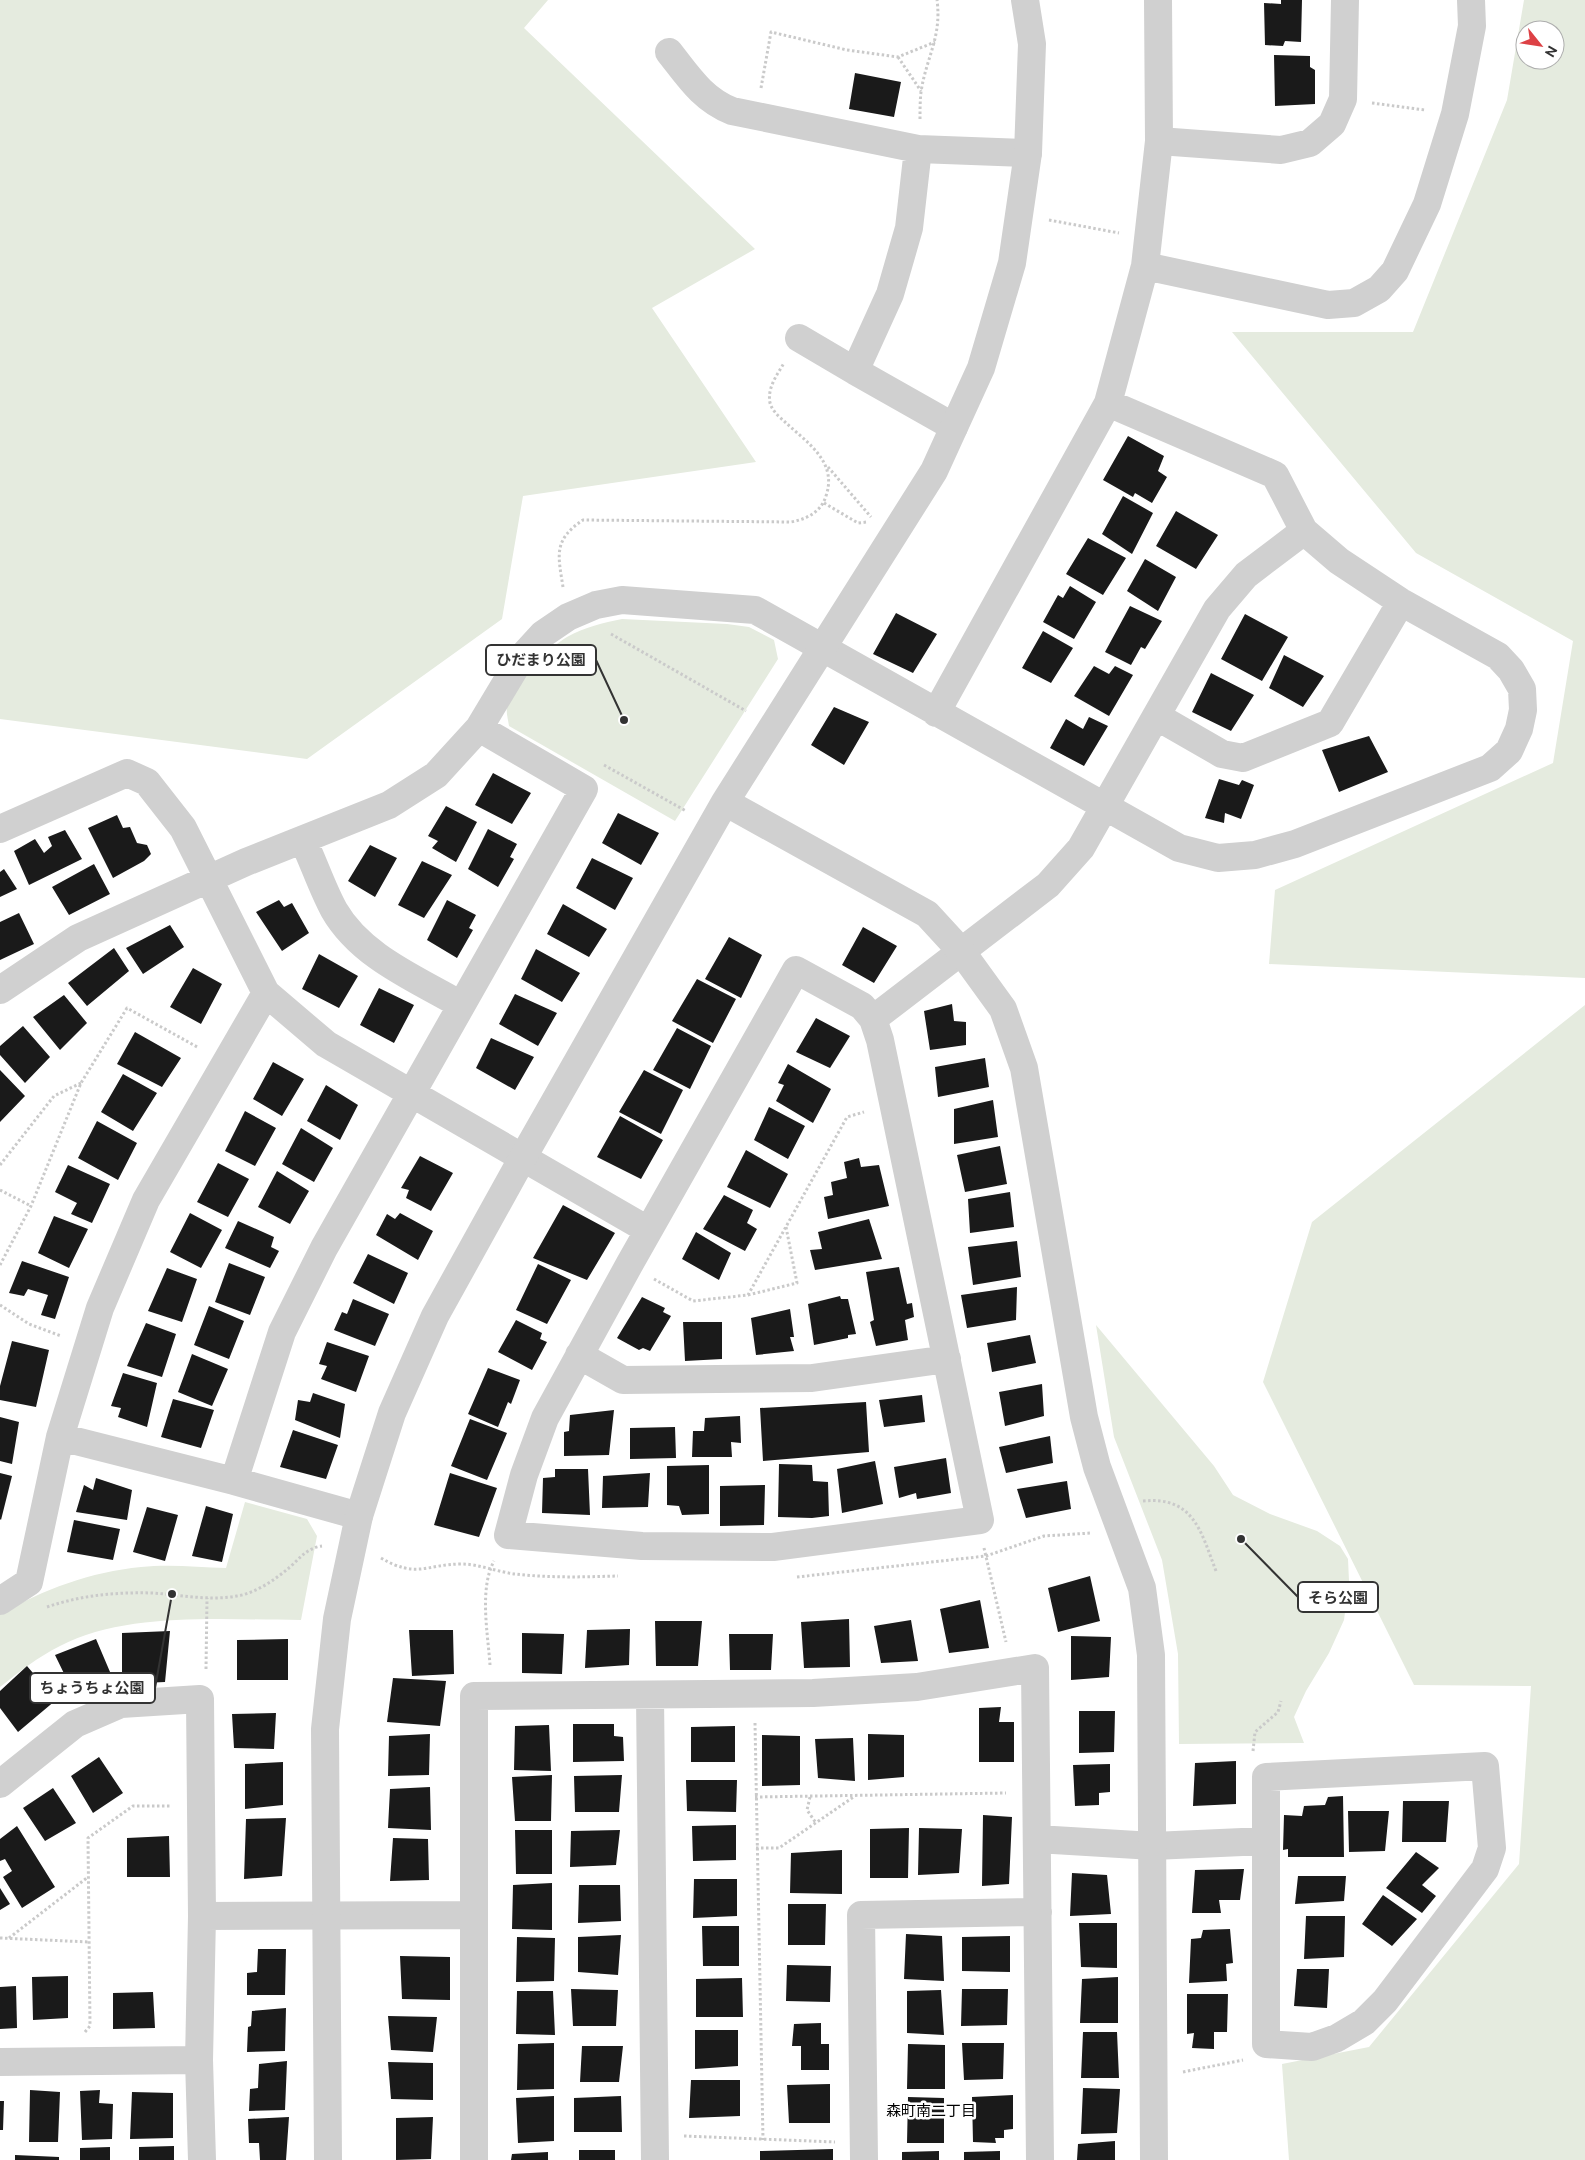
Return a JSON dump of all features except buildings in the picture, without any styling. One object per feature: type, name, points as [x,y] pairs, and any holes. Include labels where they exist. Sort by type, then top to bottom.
[{"type":"street","points":[[328,2160],[325,1729],[338,1619],[359,1516],[392,1413],[435,1316],[522,1159],[725,802],[934,471],[981,368],[1012,263],[1028,153],[1032,44],[1025,0]]},
{"type":"street","points":[[936,713],[1108,403],[1145,266],[1159,141],[1158,0]]},
{"type":"street","points":[[1159,141],[1281,150],[1310,143],[1332,124],[1343,99],[1345,0]]},
{"type":"street","points":[[1145,266],[1328,305],[1354,303],[1379,290],[1395,271],[1427,204],[1456,114],[1472,26],[1471,0]]},
{"type":"street","points":[[669,52],[702,94],[716,105],[732,111],[918,149],[1028,153]]},
{"type":"street","points":[[855,371],[890,294],[909,228],[918,149]]},
{"type":"street","points":[[799,338],[954,427]]},
{"type":"street","points":[[0,990],[78,938],[207,878],[389,805],[436,775],[479,728],[522,658],[543,634],[572,615],[596,605],[622,600],[755,610],[1179,848],[1218,858],[1246,856],[1295,844],[1490,768],[1509,751],[1519,729],[1522,710],[1522,689],[1511,670],[1498,656],[1401,602],[1338,561],[1304,531],[1275,475],[1108,403]]},
{"type":"street","points":[[873,1018],[1048,885],[1081,848],[1217,609],[1246,575],[1304,531]]},
{"type":"street","points":[[1156,716],[1222,754],[1243,758],[1330,723],[1401,602]]},
{"type":"street","points":[[234,1481],[282,1332],[324,1248],[584,789],[479,728]]},
{"type":"street","points":[[0,829],[128,772],[146,782],[183,828],[266,993],[326,1044],[522,1159],[648,1230]]},
{"type":"street","points":[[725,802],[927,914],[961,951],[1003,1009],[1024,1068],[1084,1417],[1097,1467],[1142,1588],[1151,1655],[1154,2160]]},
{"type":"street","points":[[303,840],[334,910],[350,933],[370,952],[461,1005]]},
{"type":"street","points":[[796,970],[862,1006],[873,1018],[880,1040],[980,1520],[773,1547],[642,1546],[508,1535],[524,1475],[545,1418],[648,1230],[796,970]]},
{"type":"street","points":[[0,1601],[29,1582],[60,1437],[87,1347],[100,1308],[146,1200],[266,993]]},
{"type":"street","points":[[579,1355],[623,1380],[812,1378],[947,1359]]},
{"type":"street","points":[[60,1437],[234,1481],[359,1516]]},
{"type":"street","points":[[474,2160],[474,1696],[754,1694],[917,1687],[1035,1668],[1040,2160]]},
{"type":"street","points":[[650,1696],[654,2147]]},
{"type":"street","points":[[0,1784],[75,1724],[121,1704],[200,1699],[202,1916],[199,2060],[202,2160]]},
{"type":"street","points":[[1484,1766],[1492,1848],[1484,1869],[1385,2001],[1364,2022],[1337,2038],[1312,2046],[1266,2044],[1266,1777],[1484,1766]]},
{"type":"street","points":[[1037,1839],[1153,1846],[1265,1841]]},
{"type":"street","points":[[864,2151],[861,1915],[1038,1912]]},
{"type":"street","points":[[202,1916],[474,1915]]},
{"type":"street","points":[[0,2062],[199,2060]]},
{"type":"path","points":[[918,149],[922,91],[936,42],[939,17],[937,0]]},
{"type":"path","points":[[756,116],[771,32],[847,50],[898,58],[936,42]]},
{"type":"path","points":[[898,58],[922,91]]},
{"type":"path","points":[[1343,99],[1456,114]]},
{"type":"path","points":[[1041,218],[1148,238]]},
{"type":"path","points":[[799,338],[773,383],[770,404],[775,413],[818,452],[875,522],[858,523],[824,503]]},
{"type":"path","points":[[749,713],[572,615],[558,553],[566,534],[583,520],[791,522],[805,519],[824,503],[829,480],[828,466]]},
{"type":"path","points":[[0,1265],[31,1206],[81,1083],[128,1008],[226,1062]]},
{"type":"path","points":[[0,1165],[54,1096],[81,1083]]},
{"type":"path","points":[[748,1296],[847,1117],[893,1103]]},
{"type":"path","points":[[0,1190],[31,1206]]},
{"type":"path","points":[[629,1265],[693,1301],[748,1296],[797,1284],[786,1227]]},
{"type":"path","points":[[0,1306],[29,1324],[87,1347]]},
{"type":"path","points":[[1154,1500],[1177,1505],[1196,1521],[1216,1571]]},
{"type":"path","points":[[980,1520],[986,1556],[1013,1672]]},
{"type":"path","points":[[795,1577],[838,1574],[897,1565],[946,1562],[986,1556],[1044,1536],[1098,1532]]},
{"type":"path","points":[[492,1696],[486,1593],[490,1570],[508,1535]]},
{"type":"path","points":[[45,1608],[82,1597],[120,1593],[207,1598],[238,1596],[256,1590],[275,1578],[303,1554],[316,1547],[329,1545],[378,1556],[400,1568],[419,1570],[463,1564],[516,1574],[624,1576]]},
{"type":"path","points":[[200,1699],[207,1667],[207,1598]]},
{"type":"path","points":[[754,1694],[763,2140]]},
{"type":"path","points":[[1253,1758],[1255,1732],[1278,1712],[1281,1701]]},
{"type":"path","points":[[755,1798],[1037,1793]]},
{"type":"path","points":[[756,1848],[779,1848],[855,1796]]},
{"type":"path","points":[[810,1797],[807,1810],[816,1823]]},
{"type":"path","points":[[63,2061],[90,2026],[88,1838],[133,1806],[201,1806]]},
{"type":"path","points":[[9,1938],[88,1877]]},
{"type":"path","points":[[0,1938],[89,1942]]},
{"type":"path","points":[[1177,2072],[1187,2072],[1241,2060],[1266,2044]]},
{"type":"path","points":[[654,2147],[763,2140],[864,2151]]},
{"type":"shaded area","points":[[0,0],[548,0],[524,28],[755,249],[652,308],[756,462],[523,496],[502,619],[307,759],[0,719]]},
{"type":"shaded area","points":[[1524,0],[1585,0],[1585,978],[1269,964],[1275,890],[1553,763],[1573,641],[1416,553],[1232,332],[1413,332],[1507,100],[1515,53],[1515,70],[1565,70],[1565,20],[1521,20]]},
{"type":"shaded area","points":[[622,619],[727,624],[749,627],[774,640],[778,659],[675,821],[509,726],[507,706],[512,695],[525,676],[551,649],[567,637],[581,631]]},
{"type":"shaded area","points":[[1585,1005],[1585,2160],[1289,2160],[1282,2064],[1369,2047],[1519,1864],[1531,1686],[1414,1685],[1263,1382],[1312,1222]]},
{"type":"shaded area","points":[[1096,1325],[1214,1466],[1233,1495],[1270,1514],[1317,1531],[1340,1546],[1348,1559],[1349,1581],[1344,1620],[1329,1653],[1306,1691],[1294,1717],[1304,1743],[1179,1744],[1178,1654],[1162,1560],[1114,1437]]},
{"type":"shaded area","points":[[245,1502],[307,1519],[317,1536],[301,1620],[178,1620],[146,1622],[115,1627],[86,1635],[52,1650],[0,1687],[0,1615],[33,1597],[68,1583],[122,1569],[151,1566],[226,1568]]},
{"type":"place","name":"ひだまり公園","points":[[624,720]]},
{"type":"place","name":"そら公園","points":[[1241,1539]]},
{"type":"place","name":"ちょうちょ公園","points":[[172,1594]]},
{"type":"district","name":"森町南二丁目","points":[[931,2111]]}]
